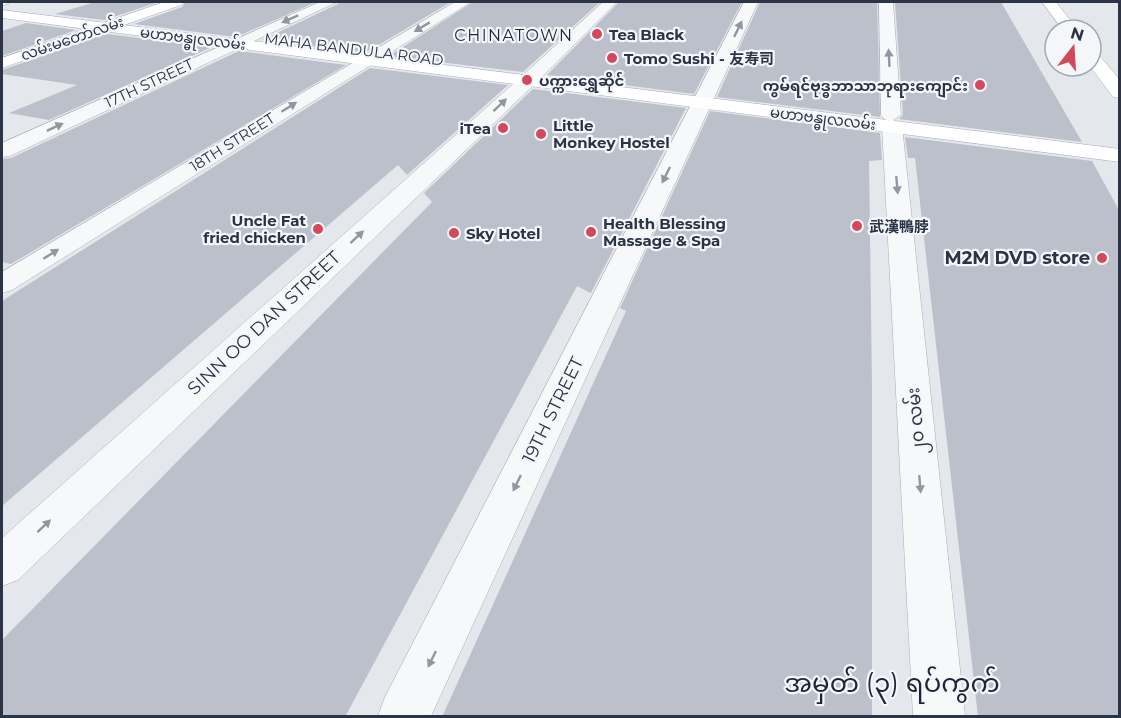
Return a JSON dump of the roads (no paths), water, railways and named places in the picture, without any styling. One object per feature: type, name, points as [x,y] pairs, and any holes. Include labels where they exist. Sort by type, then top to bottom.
[{"type":"main road","name":"လမ်းမတော်လမ်း","points":[[2,63],[176,2]]},
{"type":"main road","points":[[1049,2],[1062,18]]},
{"type":"main road","name":"MAHA BANDULA ROAD","points":[[2,3],[243,40],[373,56]]},
{"type":"main road","name":"မဟာဗန္ဓုလလမ်း","points":[[2,14],[105,27],[243,40]]},
{"type":"main road","name":"မဟာဗန္ဓုလလမ်း","points":[[373,56],[703,99],[892,121],[1119,143]]},
{"type":"main road","points":[[1103,72],[1119,93]]},
{"type":"main road","name":"မဟာဗန္ဓုလလမ်း","points":[[892,121],[1119,156]]},
{"type":"street","name":"17TH STREET","points":[[2,151],[330,2]]},
{"type":"street","name":"18TH STREET","points":[[2,284],[464,2]]},
{"type":"street","name":"SINN OO DAN STREET","points":[[2,566],[610,2]]},
{"type":"street","name":"19TH STREET","points":[[404,717],[751,2]]},
{"type":"street","name":"၂၀ လမ်း","points":[[886,2],[892,121],[939,717]]},
{"type":"place","name":"Tea Black","points":[[597,34]]},
{"type":"place","name":"Tomo Sushi - 友寿司","points":[[612,58]]},
{"type":"place","name":"ပက္ကားရွှေဆိုင်","points":[[527,80]]},
{"type":"place","name":"ကွမ်ရင်ဗုဒ္ဓဘာသာဘုရားကျောင်း","points":[[980,85]]},
{"type":"place","name":"iTea","points":[[503,128]]},
{"type":"place","name":"Little Monkey Hostel","points":[[541,134]]},
{"type":"place","name":"武漢鴨脖","points":[[857,226]]},
{"type":"place","name":"Uncle Fat fried chicken","points":[[318,229]]},
{"type":"place","name":"Health Blessing Massage & Spa","points":[[591,232]]},
{"type":"place","name":"Sky Hotel","points":[[454,233]]},
{"type":"place","name":"M2M DVD store","points":[[1102,258]]},
{"type":"district","name":"CHINATOWN","points":[[514,35]]},
{"type":"district","name":"အမှတ် (၃) ရပ်ကွက်","points":[[892,683]]}]
